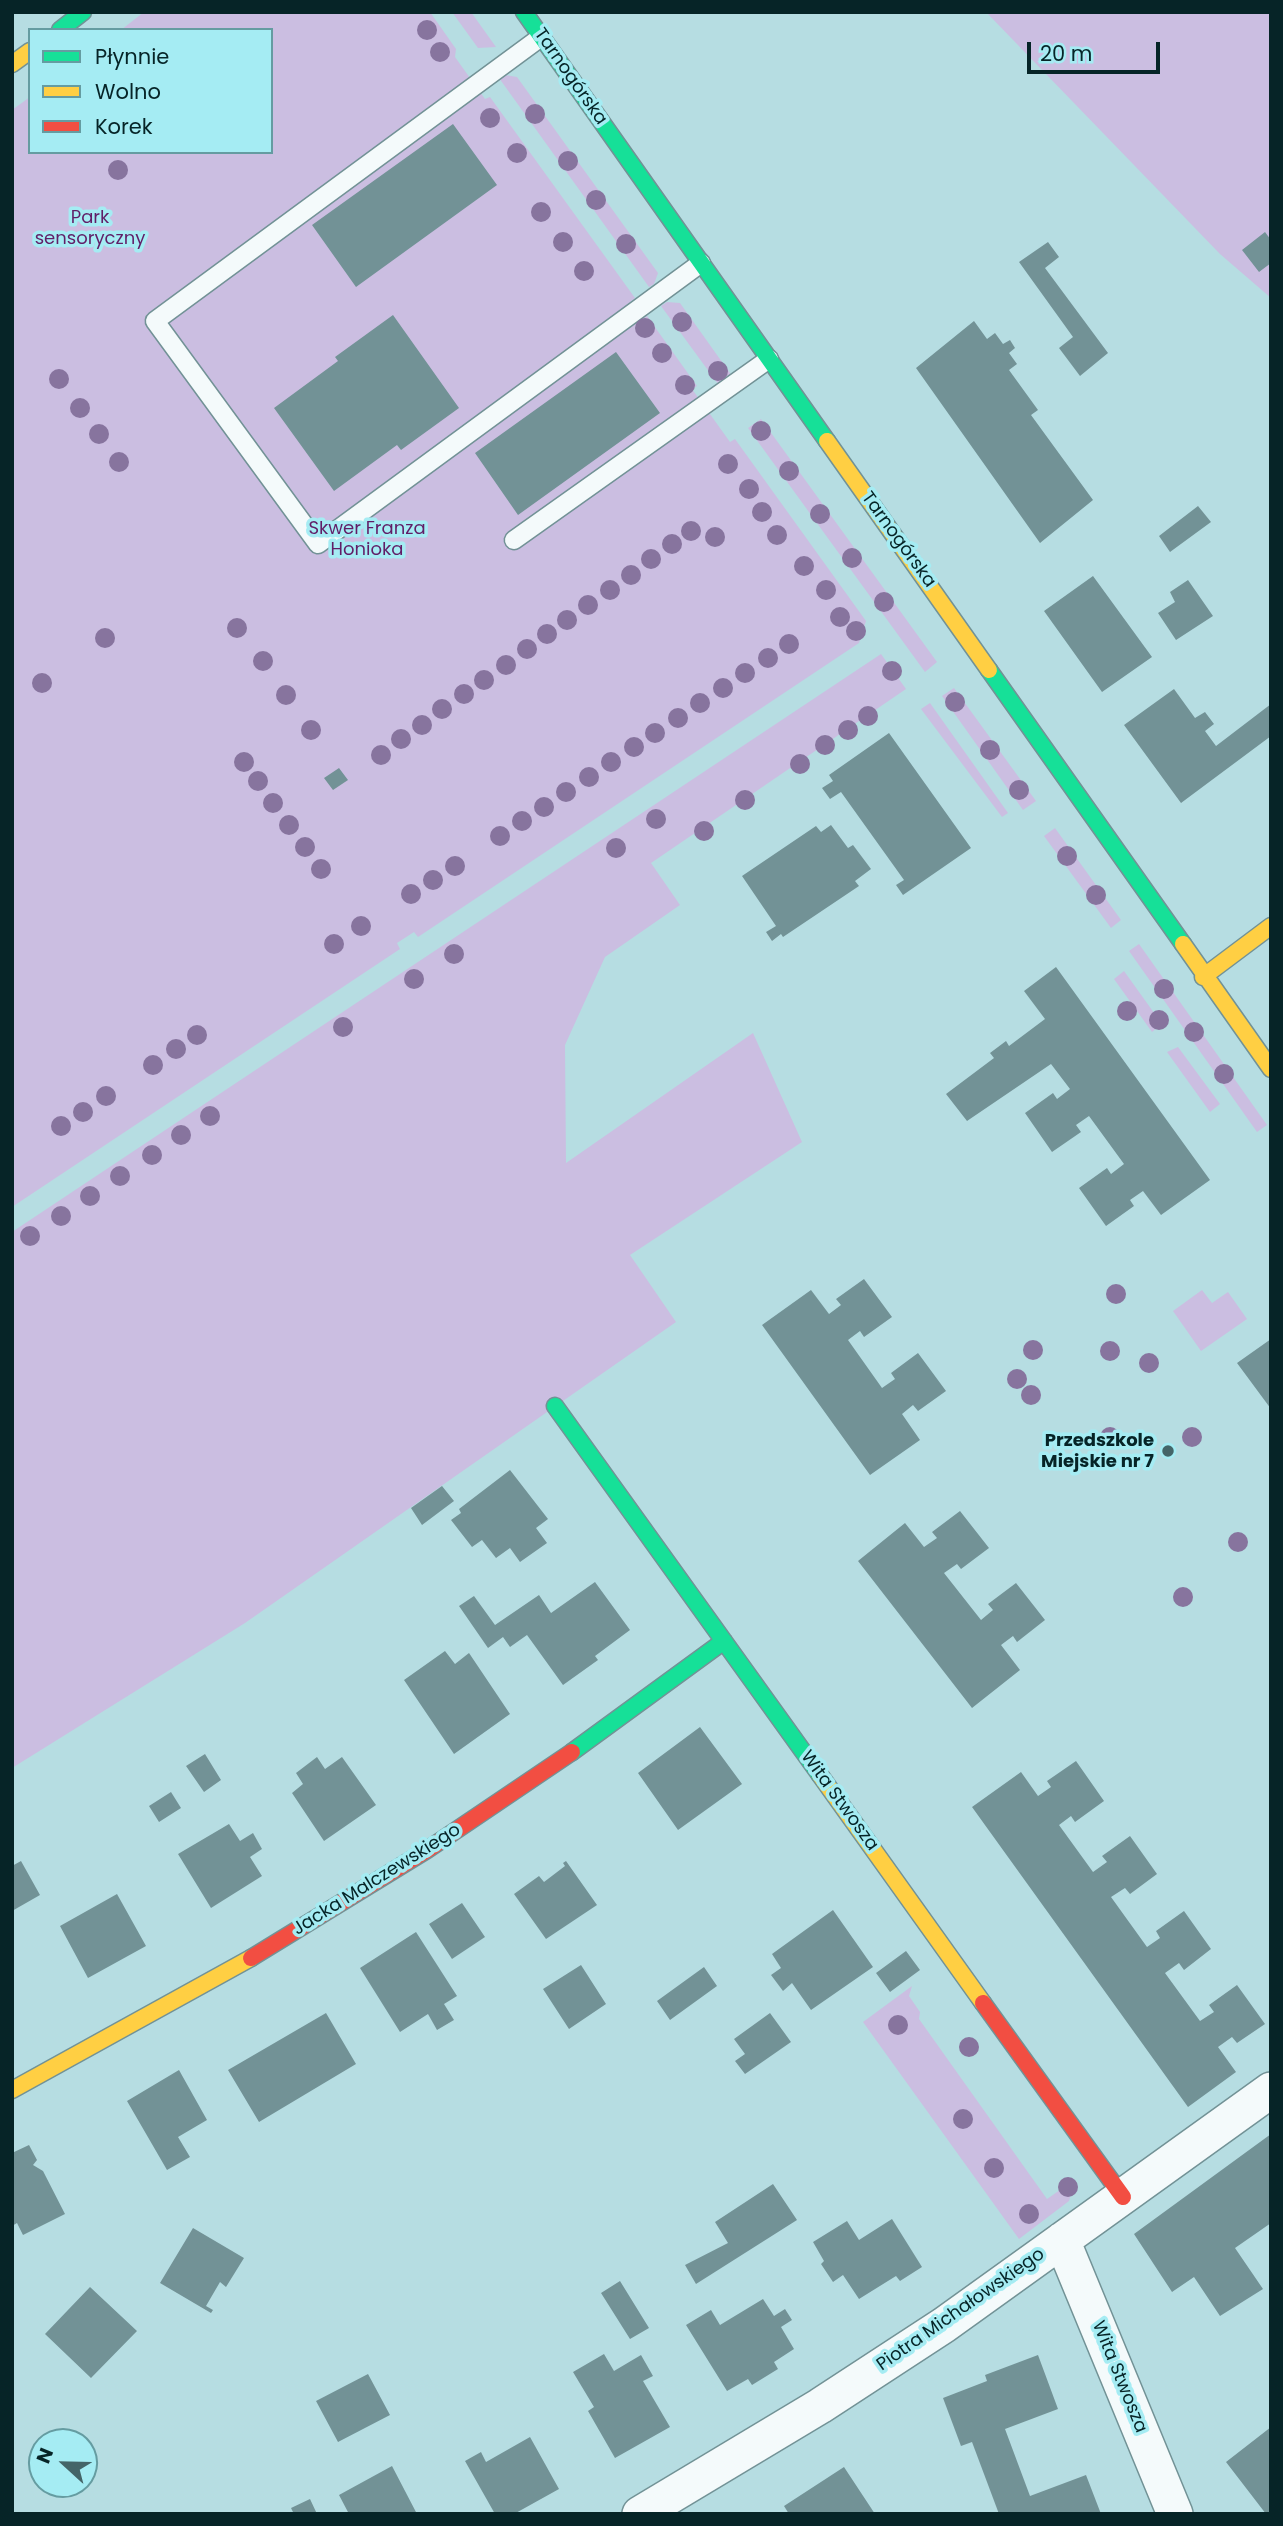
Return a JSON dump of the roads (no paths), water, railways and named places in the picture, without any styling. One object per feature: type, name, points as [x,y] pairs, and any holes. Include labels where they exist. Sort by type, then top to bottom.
[{"type":"street","points":[[63,28],[83,12]]},
{"type":"street","name":"Tarnogórska","points":[[524,12],[969,638],[1203,977],[1271,1069]]},
{"type":"street","points":[[12,64],[28,52]]},
{"type":"street","points":[[1203,977],[1271,926]]},
{"type":"street","name":"Wita Stwosza","points":[[555,1406],[1123,2197]]},
{"type":"street","name":"Jacka Malczewskiego","points":[[12,2090],[256,1955],[428,1850],[599,1734],[724,1641]]},
{"type":"street","name":"Piotra Michałowskiego","points":[[640,2514],[820,2406],[944,2325],[1271,2090]]},
{"type":"street","name":"Wita Stwosza","points":[[1062,2240],[1175,2514]]},
{"type":"lane","points":[[541,37],[155,321],[318,544],[701,263]]},
{"type":"lane","points":[[514,540],[769,359]]},
{"type":"place","name":"Przedszkole Miejskie nr 7","points":[[1168,1451]]},
{"type":"park label","name":"Park sensoryczny","points":[[90,228]]},
{"type":"park label","name":"Skwer Franza Honioka","points":[[367,539]]}]
